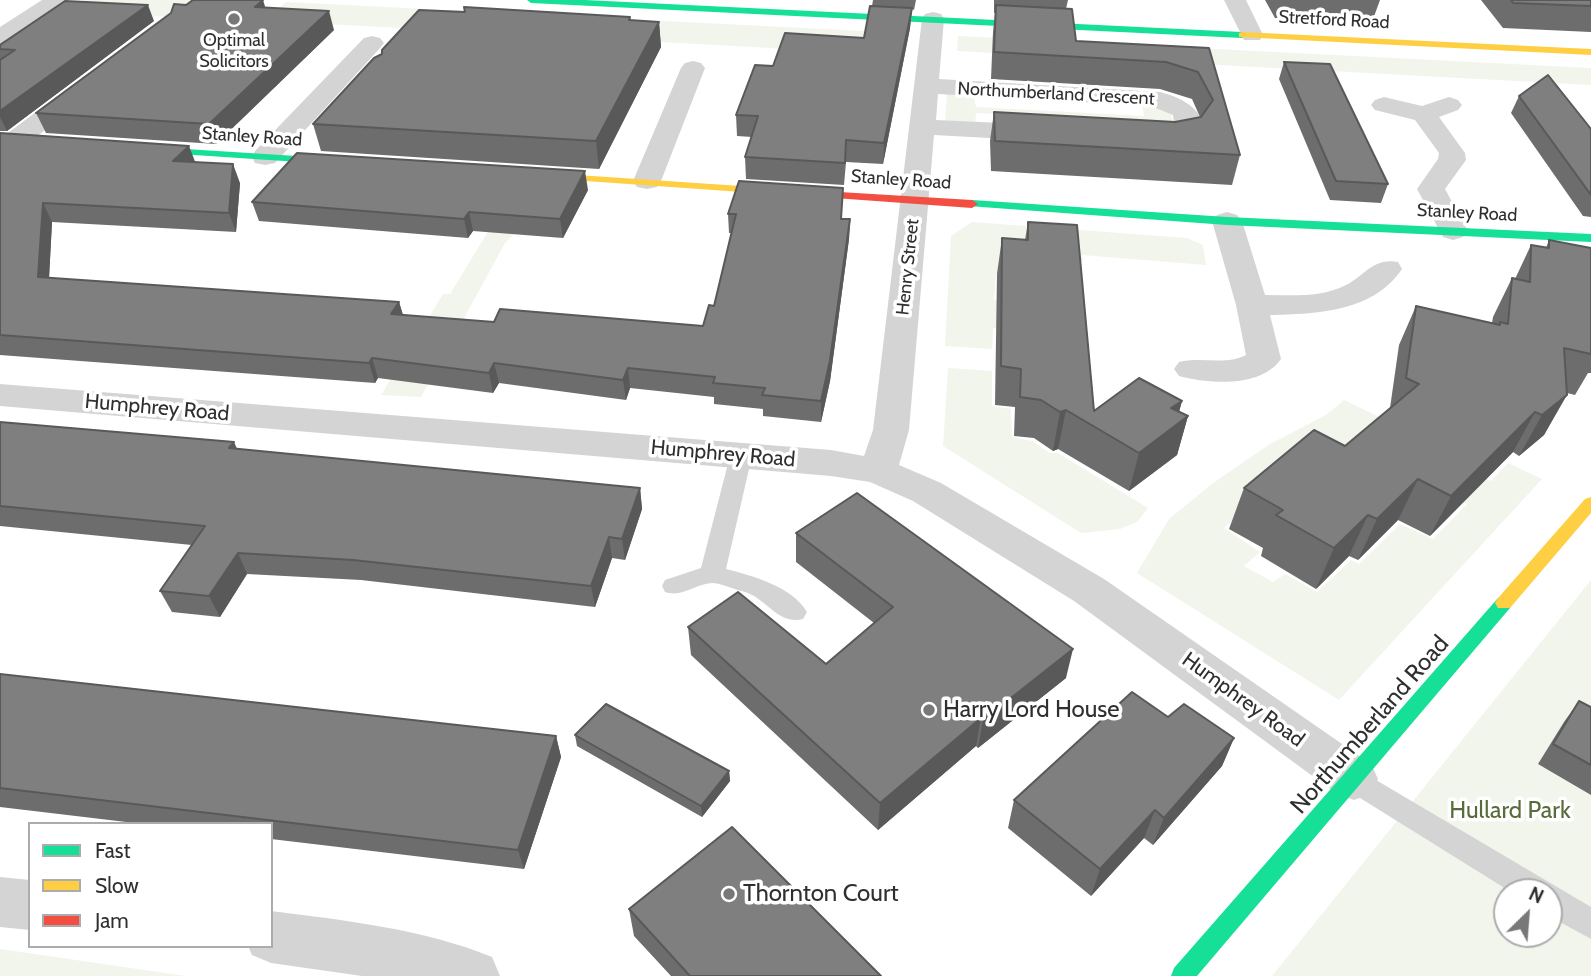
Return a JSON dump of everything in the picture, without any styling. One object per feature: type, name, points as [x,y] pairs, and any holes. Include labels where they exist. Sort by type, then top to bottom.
[{"type":"main road","name":"Stretford Road","points":[[531,0],[1591,52]]},
{"type":"main road","points":[[7,141],[40,143]]},
{"type":"main road","name":"Stanley Road","points":[[119,148],[359,163]]},
{"type":"main road","name":"Stanley Road","points":[[520,175],[647,181],[1227,221],[1591,238]]},
{"type":"main road","name":"Northumberland Road","points":[[1182,976],[1591,503]]},
{"type":"street","points":[[0,37],[57,0]]},
{"type":"street","points":[[1235,0],[1252,35]]},
{"type":"street","name":"Henry Street","points":[[878,471],[891,430],[933,19]]},
{"type":"street","points":[[265,156],[349,76],[372,43]]},
{"type":"street","points":[[647,181],[694,68]]},
{"type":"street","points":[[7,141],[97,78]]},
{"type":"street","name":"Northumberland Crescent","points":[[926,86],[1159,99],[1182,107],[1190,130],[1188,135],[1179,139],[1126,137]]},
{"type":"street","points":[[1384,104],[1436,109],[1452,160],[1431,189],[1453,231]]},
{"type":"street","name":"Northumberland Crescent","points":[[922,127],[1072,135]]},
{"type":"street","points":[[1191,369],[1229,372],[1250,369],[1264,359],[1252,305],[1227,221]]},
{"type":"street","points":[[1252,305],[1313,304],[1347,299],[1372,285],[1387,269]]},
{"type":"street","name":"Humphrey Road","points":[[0,395],[831,463],[878,471],[927,492],[1089,590],[1354,779]]},
{"type":"street","points":[[0,902],[28,905]]},
{"type":"street","points":[[273,937],[355,948],[472,976]]},
{"type":"lane","points":[[712,574],[741,456]]},
{"type":"lane","points":[[674,586],[712,574],[759,587],[794,612]]},
{"type":"lane","points":[[1354,779],[1515,878]]},
{"type":"lane","points":[[1563,907],[1591,924]]},
{"type":"green space","points":[[84,0],[210,0],[189,18],[66,12]]},
{"type":"green space","points":[[286,2],[903,33],[901,55],[272,21],[270,16]]},
{"type":"green space","points":[[958,36],[1591,68],[1591,85],[957,51]]},
{"type":"green space","points":[[947,91],[973,92],[976,107],[1144,116],[1142,101],[1170,107],[1174,128],[1146,122],[976,113],[975,126],[945,124]]},
{"type":"green space","points":[[514,189],[514,234],[505,243],[421,397],[381,395],[443,294],[450,294]]},
{"type":"green space","points":[[972,222],[1187,238],[1203,245],[1206,265],[1082,255],[1083,261],[1020,256],[1021,275],[996,274],[994,300],[1001,301],[1000,328],[993,328],[992,349],[945,346],[951,236]]},
{"type":"green space","points":[[948,368],[992,371],[992,406],[1011,409],[1012,437],[1032,441],[1050,453],[1058,453],[1148,508],[1137,522],[1120,529],[1081,533],[943,446]]},
{"type":"green space","points":[[1344,400],[1394,424],[1328,482],[1296,467],[1224,528],[1260,552],[1244,566],[1273,582],[1285,574],[1317,592],[1351,560],[1359,564],[1400,524],[1433,539],[1467,504],[1455,497],[1476,475],[1491,481],[1508,463],[1542,479],[1339,700],[1137,573],[1169,519],[1213,483],[1270,444],[1326,415]]},
{"type":"green space","name":"Hullard Park","points":[[1591,580],[1591,976],[1272,976]]},
{"type":"green space","points":[[0,949],[186,976],[0,976]]},
{"type":"building","points":[[193,0],[263,0],[255,7],[329,11],[209,124],[36,113],[171,13],[174,4],[186,5]]},
{"type":"building","points":[[1511,0],[1591,0],[1591,6],[1513,3]]},
{"type":"building","points":[[65,1],[148,5],[0,111],[0,60],[15,50],[0,49],[0,45]]},
{"type":"building","points":[[996,5],[1072,9],[1076,41],[1209,48],[1240,155],[995,141],[994,112],[1175,122],[1201,117],[1213,100],[1198,72],[1166,62],[994,52]]},
{"type":"building","points":[[870,6],[912,8],[884,143],[846,140],[845,163],[745,157],[758,116],[736,115],[755,65],[773,66],[785,33],[864,38]]},
{"type":"building","points":[[464,7],[630,17],[629,20],[659,22],[596,141],[313,124],[374,58],[382,54],[382,50],[419,10],[465,12]]},
{"type":"building","points":[[1284,62],[1330,64],[1388,184],[1336,181]]},
{"type":"building","points":[[1548,75],[1591,129],[1591,195],[1519,96]]},
{"type":"building","points":[[0,133],[189,146],[173,161],[233,164],[229,213],[43,203],[38,277],[399,302],[391,314],[494,322],[500,309],[703,326],[709,305],[714,306],[736,214],[728,214],[739,181],[843,188],[841,219],[850,219],[830,360],[821,401],[762,395],[765,388],[713,383],[715,377],[628,368],[623,380],[494,363],[489,373],[372,358],[369,363],[0,335]]},
{"type":"building","points":[[297,153],[585,171],[560,219],[469,212],[464,219],[252,202]]},
{"type":"building","points":[[1028,222],[1077,225],[1094,411],[1139,378],[1182,401],[1171,408],[1188,416],[1139,453],[1066,410],[1060,412],[1041,400],[1020,397],[1021,369],[1001,366],[1002,238],[1028,240]]},
{"type":"building","points":[[1549,240],[1591,248],[1591,354],[1564,348],[1567,395],[1542,415],[1535,412],[1451,496],[1418,479],[1377,519],[1368,515],[1334,548],[1276,515],[1283,510],[1244,488],[1314,430],[1345,446],[1419,384],[1406,378],[1416,306],[1500,325],[1500,322],[1508,324],[1512,278],[1530,282],[1531,245],[1549,248]]},
{"type":"building","points":[[0,422],[234,442],[229,448],[640,488],[622,539],[609,537],[591,586],[353,560],[238,553],[209,596],[160,591],[205,526],[0,506]]},
{"type":"building","points":[[857,493],[1073,649],[983,720],[981,718],[880,803],[688,627],[738,592],[826,664],[893,607],[796,533]]},
{"type":"building","points":[[0,674],[556,736],[518,850],[0,788]]},
{"type":"building","points":[[1132,692],[1168,717],[1184,704],[1234,738],[1164,818],[1155,810],[1100,869],[1014,800]]},
{"type":"building","points":[[1579,701],[1591,707],[1591,765],[1553,744]]},
{"type":"building","points":[[606,704],[729,771],[701,806],[575,735]]},
{"type":"building","name":"Thornton Court","points":[[732,827],[881,976],[690,976],[629,909]]},
{"type":"traffic: fast","points":[[531,0],[1242,35]]},
{"type":"traffic: fast","points":[[138,149],[344,162]]},
{"type":"traffic: fast","points":[[972,204],[1227,221],[1591,238]]},
{"type":"traffic: fast","points":[[1182,976],[1504,603]]},
{"type":"traffic: slow","points":[[1242,35],[1591,52]]},
{"type":"traffic: slow","points":[[533,175],[756,190]]},
{"type":"traffic: slow","points":[[1504,603],[1591,503]]},
{"type":"traffic: jam","points":[[756,190],[972,204]]},
{"type":"place","name":"Optimal Solicitors","points":[[234,19]]},
{"type":"place","name":"Harry Lord House","points":[[929,710]]},
{"type":"place","name":"Thornton Court","points":[[729,894]]}]
